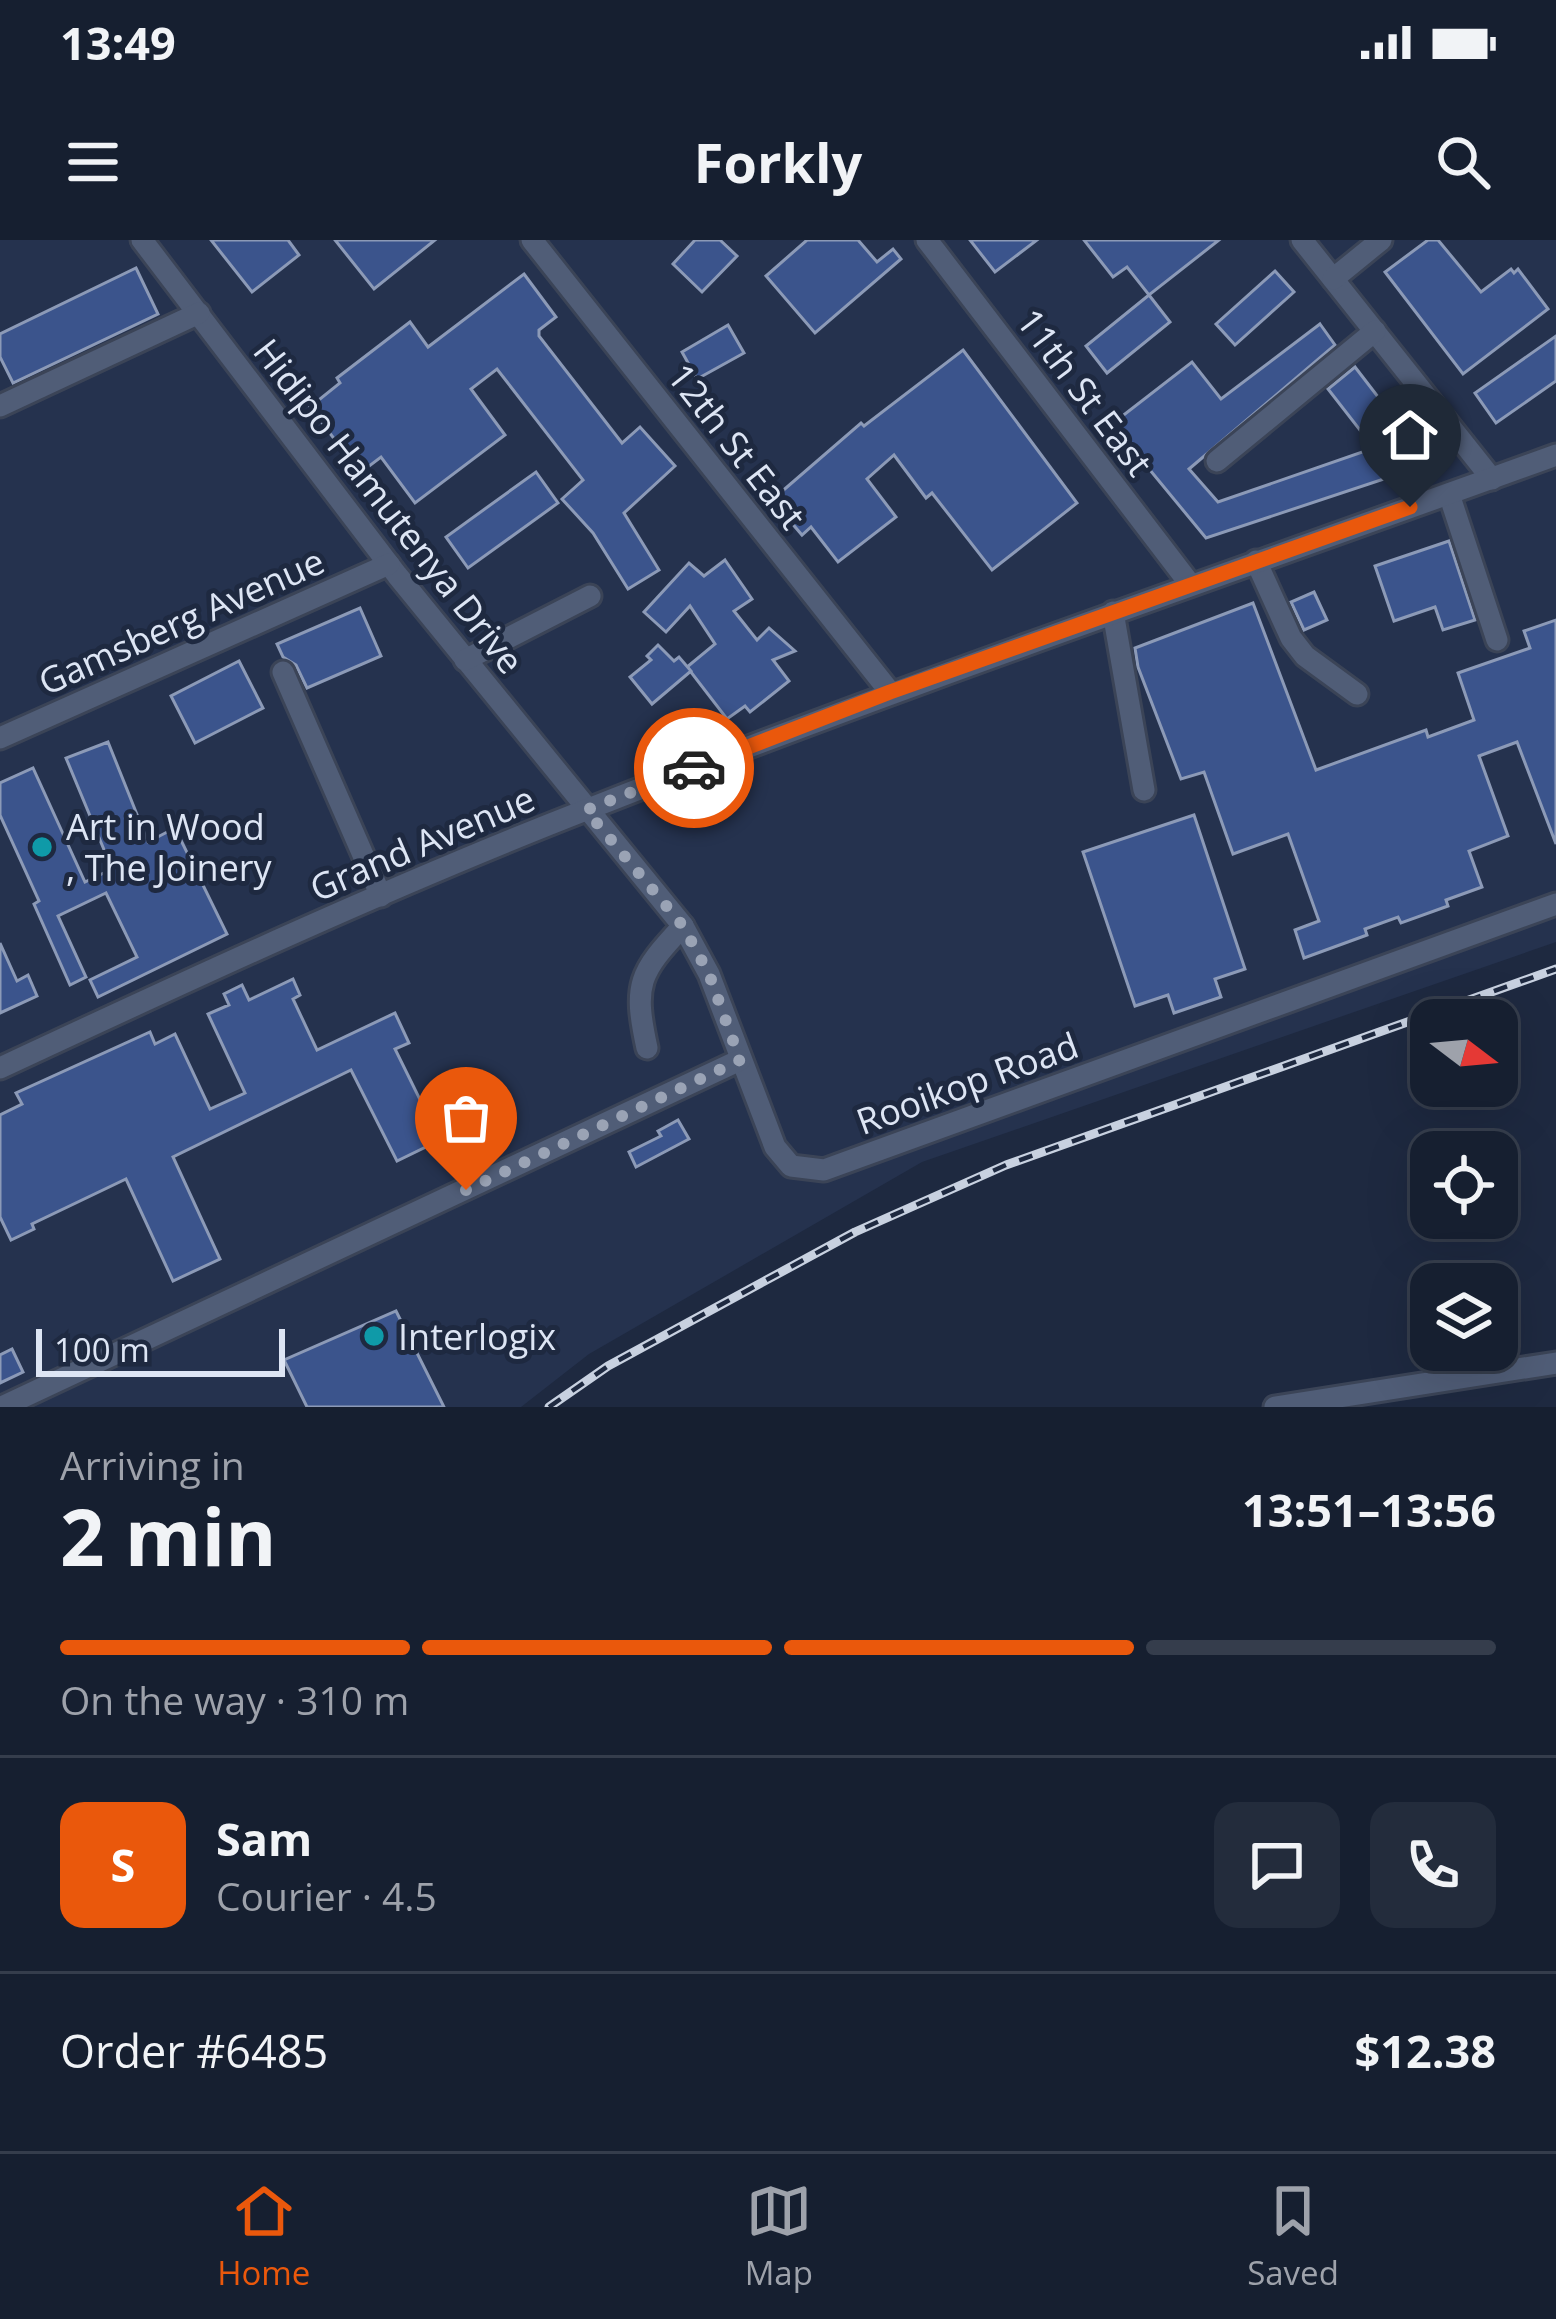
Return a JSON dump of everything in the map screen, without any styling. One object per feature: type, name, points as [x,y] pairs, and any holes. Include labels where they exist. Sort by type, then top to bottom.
[{"type":"street","name":"Hidipo Hamutenya Drive","points":[[142,240],[389,564],[586,810]]},
{"type":"street","name":"12th St East","points":[[532,240],[890,692]]},
{"type":"street","name":"11th St East","points":[[927,240],[1190,584]]},
{"type":"street","points":[[1302,240],[1492,478]]},
{"type":"street","points":[[1333,279],[1381,240]]},
{"type":"street","points":[[0,406],[199,313]]},
{"type":"street","points":[[1216,461],[1375,331]]},
{"type":"street","name":"Grand Avenue","points":[[0,1068],[224,963],[586,810],[890,692],[1556,455]]},
{"type":"street","points":[[1449,494],[1497,640]]},
{"type":"street","points":[[1256,561],[1305,656],[1357,694]]},
{"type":"street","name":"Gamsberg Avenue","points":[[0,738],[389,564]]},
{"type":"street","points":[[465,661],[590,596]]},
{"type":"street","points":[[1113,612],[1144,790]]},
{"type":"street","points":[[284,671],[381,896]]},
{"type":"street","name":"Rooikop Road","points":[[586,810],[683,926],[709,974],[775,1147],[791,1166],[824,1170],[1556,904]]},
{"type":"street","points":[[647,1048],[637,1004],[642,981],[656,955],[683,926]]},
{"type":"street","points":[[2,1407],[740,1060]]},
{"type":"street","points":[[1275,1407],[1556,1363]]},
{"type":"shaded area","points":[[0,240],[1556,240],[1556,942],[922,1162],[589,1354],[521,1407],[0,1407]]},
{"type":"building","points":[[211,240],[288,240],[299,255],[252,292]]},
{"type":"building","points":[[335,240],[435,240],[374,289]]},
{"type":"building","points":[[695,240],[720,240],[737,256],[702,292],[673,264]]},
{"type":"building","points":[[807,240],[858,240],[877,262],[893,249],[901,259],[815,333],[766,276]]},
{"type":"building","points":[[970,240],[1037,240],[995,272]]},
{"type":"building","points":[[1084,240],[1219,240],[1149,295],[1127,267],[1113,277]]},
{"type":"building","points":[[1428,240],[1438,240],[1481,292],[1511,269],[1514,273],[1518,269],[1548,309],[1463,374],[1385,272]]},
{"type":"building","points":[[136,268],[158,314],[13,383],[0,357],[0,334]]},
{"type":"building","points":[[1275,271],[1294,292],[1235,345],[1216,324]]},
{"type":"building","points":[[524,274],[556,317],[539,330],[539,336],[622,443],[640,427],[675,466],[624,513],[659,570],[628,589],[593,533],[562,499],[583,480],[497,369],[471,389],[505,435],[415,503],[381,457],[360,473],[310,407],[340,383],[337,378],[410,322],[428,347]]},
{"type":"building","points":[[1149,295],[1170,322],[1107,373],[1086,346]]},
{"type":"building","points":[[1320,324],[1335,345],[1189,469],[1218,502],[1374,448],[1328,389],[1355,367],[1422,454],[1417,468],[1206,538],[1112,424],[1192,362],[1221,399]]},
{"type":"building","points":[[728,325],[744,353],[697,379],[682,352]]},
{"type":"building","points":[[1556,336],[1556,381],[1496,423],[1475,393]]},
{"type":"building","points":[[963,350],[1077,503],[992,570],[932,493],[926,498],[894,455],[867,479],[896,517],[838,562],[811,527],[802,535],[772,500],[861,423],[864,426]]},
{"type":"building","points":[[536,472],[558,503],[468,568],[446,537]]},
{"type":"building","points":[[1449,541],[1475,620],[1443,630],[1435,607],[1394,621],[1375,566]]},
{"type":"building","points":[[725,560],[752,599],[734,611],[757,640],[769,628],[795,651],[773,660],[789,681],[750,712],[745,706],[727,719],[687,667],[715,644],[690,606],[666,632],[644,612],[689,563],[704,576]]},
{"type":"building","points":[[1314,592],[1327,620],[1304,630],[1291,602]]},
{"type":"building","points":[[1253,603],[1316,770],[1426,730],[1428,737],[1474,720],[1458,673],[1530,648],[1524,631],[1556,620],[1556,844],[1517,742],[1479,756],[1508,836],[1469,851],[1482,887],[1446,900],[1448,906],[1401,923],[1398,917],[1365,929],[1367,935],[1304,958],[1295,930],[1319,921],[1288,834],[1233,854],[1204,772],[1181,779],[1135,648]]},
{"type":"building","points":[[360,608],[381,656],[307,688],[296,665],[283,657],[277,644]]},
{"type":"building","points":[[658,645],[691,671],[652,704],[630,677],[651,660],[647,656]]},
{"type":"building","points":[[239,661],[263,708],[195,743],[171,696]]},
{"type":"building","points":[[108,742],[148,842],[175,828],[227,934],[98,997],[90,980],[137,957],[106,893],[58,916],[86,977],[70,985],[0,815],[0,783],[33,768],[85,882],[112,869],[66,758]]},
{"type":"building","points":[[1194,815],[1245,969],[1215,979],[1221,997],[1174,1013],[1168,995],[1135,1006],[1083,852]]},
{"type":"building","points":[[0,943],[17,981],[28,975],[37,996],[0,1013]]},
{"type":"building","points":[[293,979],[300,995],[293,999],[317,1050],[395,1013],[409,1043],[395,1049],[440,1140],[397,1161],[351,1070],[173,1157],[220,1259],[173,1281],[126,1179],[32,1224],[34,1229],[11,1240],[0,1217],[0,1115],[22,1104],[16,1093],[150,1032],[155,1044],[175,1034],[210,1109],[245,1093],[208,1014],[229,1005],[224,994],[242,985],[249,1000]]},
{"type":"building","points":[[678,1120],[689,1139],[636,1167],[629,1152],[661,1136],[658,1131]]},
{"type":"building","name":"Interlogix","points":[[396,1311],[444,1407],[307,1407],[284,1360]]},
{"type":"building","points":[[12,1349],[23,1372],[0,1383],[0,1355]]},
{"type":"railway","points":[[549,1407],[608,1366],[855,1232],[1006,1165],[1556,969]]},
{"type":"way so far","points":[[466,1190],[740,1060],[709,974],[683,926],[586,810],[694,768]]},
{"type":"place","name":"Art in Wood , The Joinery","points":[[42,847]]},
{"type":"place","name":"Interlogix","points":[[374,1336]]},
{"type":"route","points":[[694,768],[890,692],[1410,507]]}]
